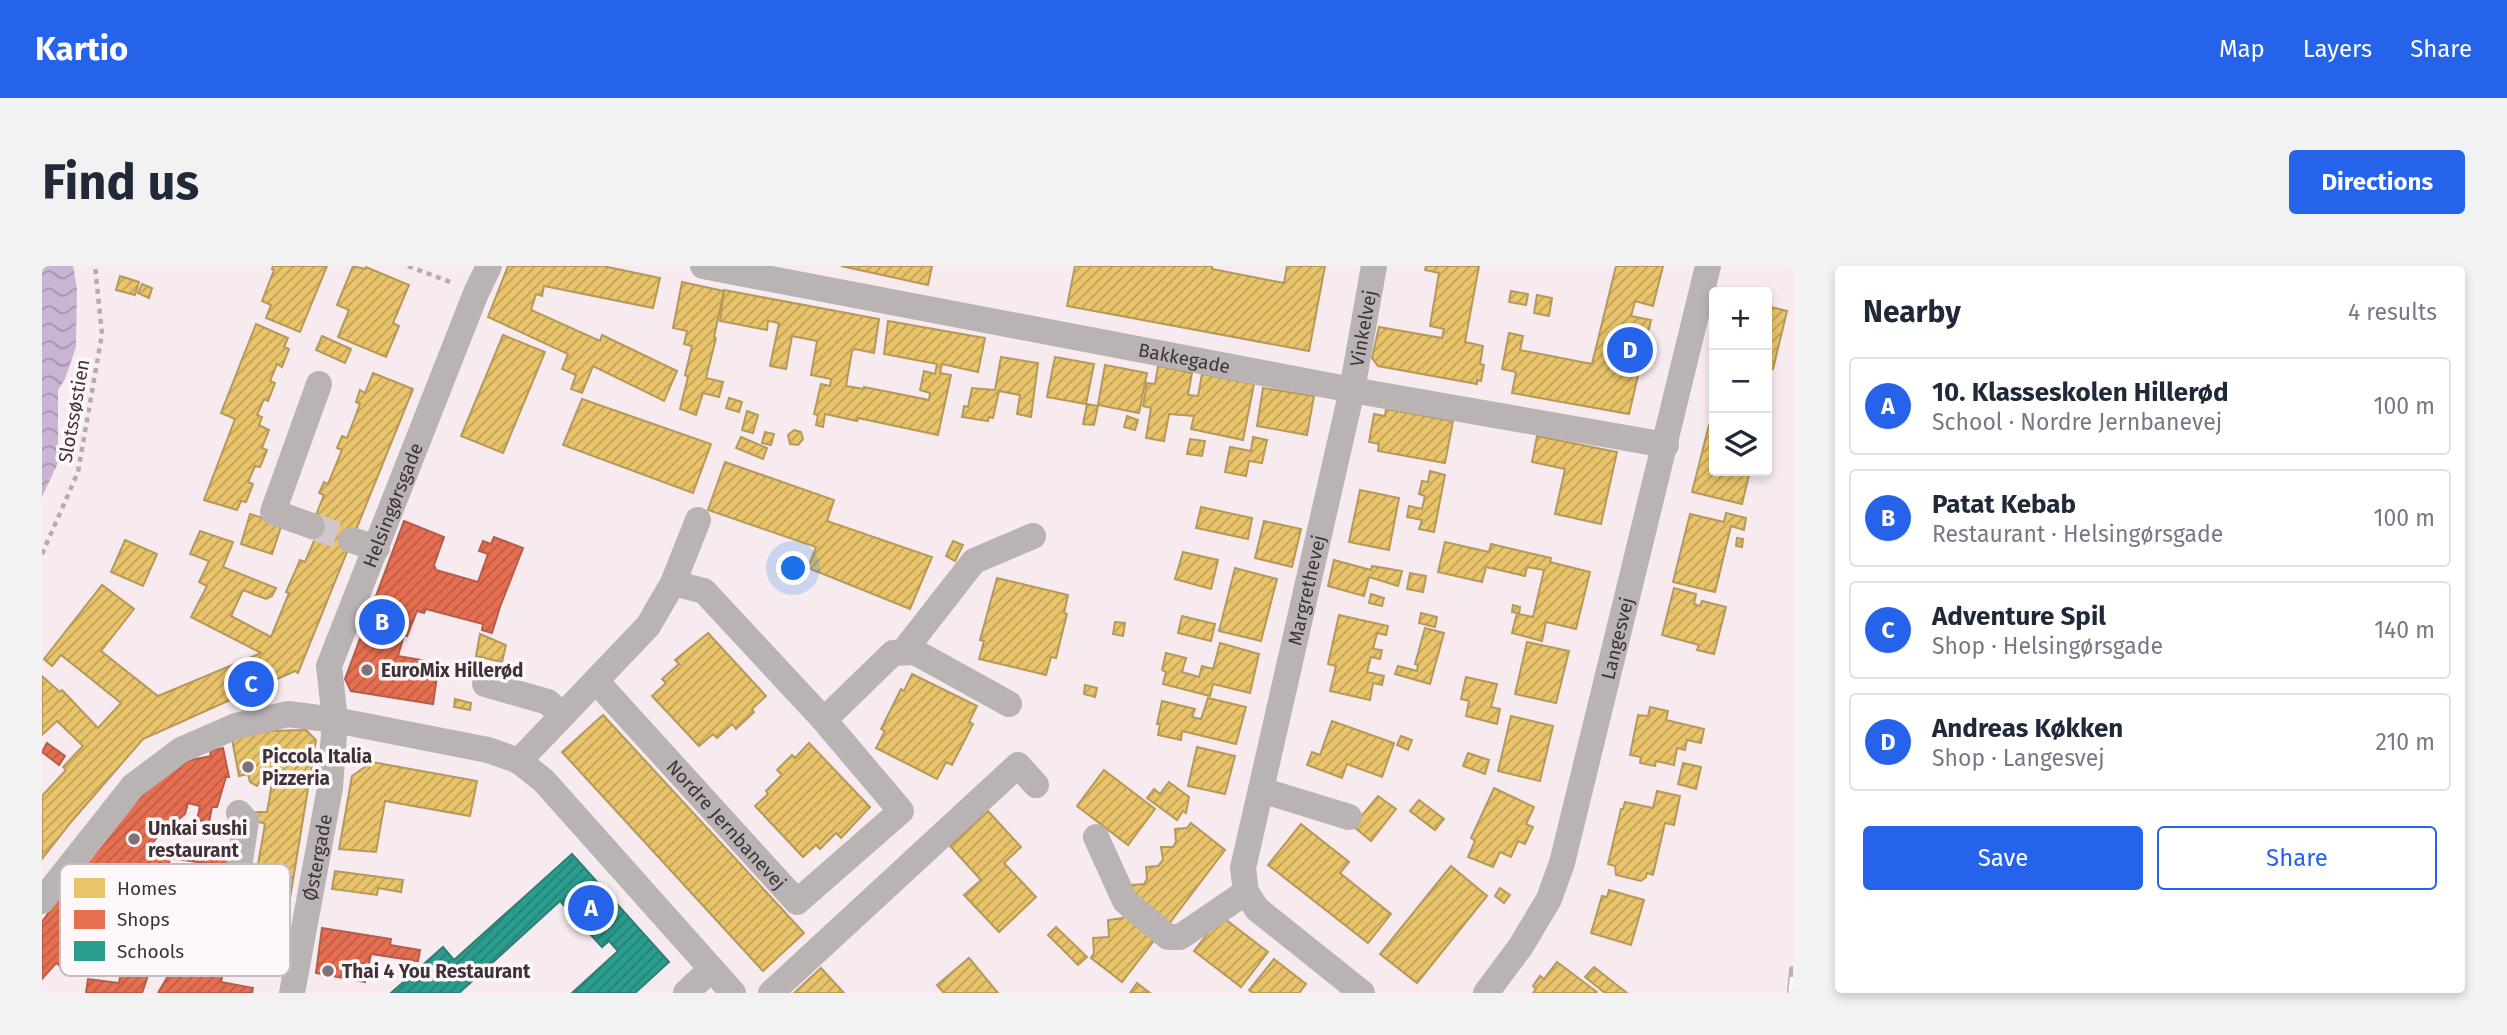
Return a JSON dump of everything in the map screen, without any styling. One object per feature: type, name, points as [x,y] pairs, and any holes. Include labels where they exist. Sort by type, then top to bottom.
[{"type":"street","name":"Helsingørsgade","points":[[335,720],[329,666],[489,266]]},
{"type":"street","name":"Bakkegade","points":[[703,266],[1352,390],[1666,445]]},
{"type":"street","name":"Vinkelvej","points":[[1352,390],[1374,266]]},
{"type":"street","name":"Langesvej","points":[[1486,993],[1521,946],[1549,899],[1562,863],[1708,266]]},
{"type":"street","points":[[312,526],[273,512],[319,384]]},
{"type":"street","name":"Margrethevej","points":[[1246,892],[1243,868],[1352,390]]},
{"type":"street","points":[[519,761],[648,626],[673,583],[698,520]]},
{"type":"street","points":[[903,652],[974,561],[1033,536]]},
{"type":"street","points":[[351,540],[376,548]]},
{"type":"street","name":"Nordre Jernbanevej","points":[[596,681],[797,902],[901,811],[824,720],[704,591],[673,583]]},
{"type":"street","points":[[824,720],[893,653],[903,652],[915,652],[1009,705]]},
{"type":"street","points":[[485,684],[548,702],[562,716]]},
{"type":"street","points":[[71,864],[133,786],[181,750],[236,726],[288,714],[335,720],[488,750],[519,761],[544,781],[733,993]]},
{"type":"street","name":"Østergade","points":[[292,993],[330,788],[335,720]]},
{"type":"street","points":[[771,993],[1018,765],[1036,785]]},
{"type":"street","points":[[1261,790],[1349,817]]},
{"type":"street","points":[[239,813],[246,821],[240,864]]},
{"type":"street","points":[[1096,837],[1125,901],[1168,937],[1180,937],[1246,892],[1256,909],[1362,993]]},
{"type":"street","points":[[42,901],[60,878]]},
{"type":"street","points":[[290,958],[298,959]]},
{"type":"street","points":[[686,993],[711,969]]},
{"type":"path","name":"Slotssøstien","points":[[42,555],[78,472],[102,334],[95,266]]},
{"type":"path","points":[[408,266],[476,293]]},
{"type":"water","points":[[42,266],[73,266],[77,289],[76,347],[65,379],[58,390],[58,463],[42,497]]},
{"type":"building: Homes","points":[[273,266],[327,266],[300,332],[266,318],[271,305],[262,301],[274,270]]},
{"type":"building: Homes","points":[[353,266],[366,267],[409,285],[393,323],[399,326],[386,357],[338,337],[349,310],[337,305]]},
{"type":"building: Homes","points":[[508,266],[603,266],[660,278],[653,308],[544,286],[542,296],[536,294],[531,310],[600,341],[602,335],[677,371],[664,401],[593,366],[582,393],[571,389],[576,375],[562,369],[568,354],[488,317]]},
{"type":"building: Homes","points":[[841,266],[932,266],[928,285]]},
{"type":"building: Homes","points":[[1075,266],[1212,266],[1212,269],[1284,283],[1287,266],[1325,266],[1309,351],[1067,306]]},
{"type":"building: Homes","points":[[1426,266],[1479,266],[1465,342],[1483,346],[1480,364],[1484,365],[1481,381],[1477,380],[1477,384],[1378,366],[1372,358],[1379,327],[1442,338],[1444,329],[1430,326],[1439,273],[1425,270]]},
{"type":"building: Homes","points":[[1616,266],[1663,266],[1653,306],[1635,301],[1631,316],[1651,320],[1629,414],[1512,393],[1516,372],[1502,369],[1509,333],[1523,336],[1520,350],[1592,364]]},
{"type":"building: Homes","points":[[120,276],[139,282],[135,295],[116,290]]},
{"type":"building: Homes","points":[[682,282],[724,291],[706,378],[723,382],[719,397],[703,393],[696,415],[680,409],[692,346],[684,344],[687,331],[673,328]]},
{"type":"building: Homes","points":[[142,284],[152,288],[149,298],[138,293]]},
{"type":"building: Homes","points":[[724,290],[879,319],[874,353],[855,349],[852,351],[846,386],[929,400],[930,393],[920,390],[924,371],[935,374],[937,364],[884,354],[888,321],[985,338],[978,372],[942,364],[940,373],[951,375],[938,435],[825,414],[823,427],[816,425],[818,415],[814,414],[821,384],[830,386],[831,379],[811,375],[817,341],[792,336],[786,369],[770,366],[779,323],[768,321],[767,330],[720,321]]},
{"type":"building: Homes","points":[[1511,291],[1528,294],[1526,305],[1509,302]]},
{"type":"building: Homes","points":[[1537,295],[1552,298],[1549,316],[1534,313]]},
{"type":"building: Homes","points":[[1772,307],[1787,311],[1772,369]]},
{"type":"building: Homes","points":[[256,324],[288,338],[284,347],[289,349],[282,367],[277,364],[270,381],[275,383],[268,401],[264,399],[257,415],[262,417],[259,425],[269,430],[262,448],[267,450],[260,467],[255,466],[248,482],[253,484],[246,502],[241,501],[237,510],[204,500],[235,419],[221,413]]},
{"type":"building: Homes","points":[[503,335],[545,352],[503,453],[461,436]]},
{"type":"building: Homes","points":[[322,336],[351,349],[345,363],[316,350]]},
{"type":"building: Homes","points":[[1001,357],[1038,363],[1031,417],[1017,414],[1020,395],[999,391],[993,418],[989,417],[988,421],[962,417],[964,406],[968,407],[972,388],[995,390]]},
{"type":"building: Homes","points":[[1055,357],[1094,364],[1086,404],[1047,397]]},
{"type":"building: Homes","points":[[1105,365],[1147,373],[1139,413],[1098,405]]},
{"type":"building: Homes","points":[[1158,366],[1192,373],[1188,395],[1198,396],[1202,374],[1254,384],[1243,440],[1191,429],[1194,416],[1169,414],[1164,441],[1146,438],[1151,408],[1143,406],[1147,383],[1155,384]]},
{"type":"building: Homes","points":[[373,373],[413,389],[298,673],[295,671],[143,739],[42,859],[42,796],[66,770],[63,767],[83,746],[57,721],[42,735],[42,676],[60,692],[62,690],[98,728],[121,703],[61,655],[52,666],[44,659],[102,585],[134,609],[101,651],[158,696],[261,653],[191,617],[207,586],[199,582],[209,561],[190,554],[200,531],[233,542],[223,567],[276,588],[272,596],[266,599],[243,590],[231,616],[271,637],[300,560],[305,562],[317,534],[309,532],[324,495],[319,493],[324,482],[328,484],[342,450],[337,448],[342,436],[347,438],[360,404],[356,402],[360,390],[365,393]]},
{"type":"building: Homes","points":[[1263,388],[1314,396],[1307,435],[1257,426]]},
{"type":"building: Homes","points":[[729,398],[742,402],[739,412],[726,408]]},
{"type":"building: Homes","points":[[582,399],[711,444],[693,493],[563,445]]},
{"type":"building: Homes","points":[[1087,404],[1098,406],[1094,425],[1083,424]]},
{"type":"building: Homes","points":[[1386,409],[1453,421],[1445,463],[1378,451],[1379,444],[1369,442],[1374,414],[1385,416]]},
{"type":"building: Homes","points":[[747,411],[758,415],[753,433],[742,430]]},
{"type":"building: Homes","points":[[1127,416],[1138,420],[1135,430],[1124,427]]},
{"type":"building: Homes","points":[[1709,425],[1709,476],[1749,476],[1742,504],[1692,492]]},
{"type":"building: Homes","points":[[794,430],[801,432],[803,439],[798,445],[790,444],[788,435]]},
{"type":"building: Homes","points":[[765,432],[774,434],[771,445],[762,443]]},
{"type":"building: Homes","points":[[1537,436],[1617,452],[1601,524],[1555,514],[1565,469],[1532,462]]},
{"type":"building: Homes","points":[[741,437],[767,448],[763,459],[736,448]]},
{"type":"building: Homes","points":[[1253,437],[1267,440],[1262,463],[1249,461],[1246,476],[1225,472],[1230,447],[1251,451]]},
{"type":"building: Homes","points":[[1190,439],[1205,441],[1202,456],[1187,454]]},
{"type":"building: Homes","points":[[725,462],[834,500],[827,521],[932,557],[910,609],[808,568],[816,547],[708,510]]},
{"type":"building: Homes","points":[[1430,471],[1445,475],[1434,532],[1419,529],[1422,520],[1407,517],[1409,506],[1422,509],[1425,496],[1419,494],[1422,481],[1428,482]]},
{"type":"building: Homes","points":[[1360,490],[1399,498],[1389,550],[1349,542]]},
{"type":"building: Homes","points":[[1201,507],[1252,518],[1248,539],[1196,528]]},
{"type":"building: Homes","points":[[1726,513],[1746,518],[1744,530],[1731,526],[1715,592],[1673,582],[1690,514],[1724,522]]},
{"type":"building: Homes","points":[[250,514],[282,524],[272,554],[241,544]]},
{"type":"building: Homes","points":[[1264,521],[1301,529],[1292,567],[1255,558]]},
{"type":"building: Homes","points":[[1737,538],[1743,539],[1742,547],[1736,546]]},
{"type":"building: Homes","points":[[125,540],[157,554],[143,586],[111,572]]},
{"type":"building: Homes","points":[[953,541],[963,545],[955,561],[946,556]]},
{"type":"building: Homes","points":[[1445,542],[1489,552],[1491,544],[1551,558],[1550,562],[1590,572],[1576,629],[1546,622],[1542,641],[1512,633],[1517,613],[1512,612],[1513,605],[1520,607],[1519,614],[1533,617],[1544,570],[1527,567],[1525,576],[1486,567],[1482,582],[1438,572]]},
{"type":"building: Homes","points":[[1183,552],[1218,560],[1211,589],[1175,579]]},
{"type":"building: Homes","points":[[1334,560],[1371,570],[1372,566],[1402,571],[1398,586],[1369,577],[1364,596],[1328,586]]},
{"type":"building: Homes","points":[[1235,568],[1277,579],[1261,641],[1219,631]]},
{"type":"building: Homes","points":[[1410,573],[1426,576],[1423,592],[1407,589]]},
{"type":"building: Homes","points":[[997,578],[1068,595],[1064,613],[1067,614],[1056,658],[1051,657],[1046,675],[979,659],[984,641],[980,640]]},
{"type":"building: Homes","points":[[1674,588],[1696,594],[1694,604],[1700,606],[1702,601],[1726,607],[1714,654],[1697,650],[1699,645],[1662,635]]},
{"type":"building: Homes","points":[[1371,594],[1384,598],[1382,606],[1369,603]]},
{"type":"building: Homes","points":[[1421,613],[1437,617],[1435,627],[1419,623]]},
{"type":"building: Homes","points":[[1339,615],[1388,626],[1386,635],[1377,633],[1373,649],[1382,650],[1380,659],[1371,657],[1367,672],[1384,676],[1382,685],[1373,683],[1370,700],[1330,691],[1336,666],[1328,664]]},
{"type":"building: Homes","points":[[1182,616],[1215,624],[1211,641],[1178,633]]},
{"type":"building: Homes","points":[[1115,622],[1125,623],[1123,636],[1113,634]]},
{"type":"building: Homes","points":[[1425,628],[1444,633],[1430,684],[1395,674],[1398,666],[1417,671],[1418,665],[1415,664]]},
{"type":"building: Homes","points":[[708,633],[766,696],[736,729],[732,724],[717,738],[713,734],[699,746],[652,696],[666,683],[662,679],[679,664],[675,660]]},
{"type":"building: Homes","points":[[480,634],[506,645],[502,662],[476,656]]},
{"type":"building: Homes","points":[[1527,642],[1569,651],[1556,703],[1515,694]]},
{"type":"building: Homes","points":[[1220,643],[1259,654],[1250,693],[1213,684],[1210,696],[1163,684],[1166,672],[1162,670],[1166,653],[1186,658],[1182,672],[1199,677],[1202,666],[1213,669]]},
{"type":"building: Homes","points":[[912,674],[977,706],[969,722],[973,724],[952,765],[946,762],[937,779],[876,748],[885,731],[881,729],[901,689],[904,691]]},
{"type":"building: Homes","points":[[1466,677],[1497,684],[1491,707],[1500,709],[1497,724],[1466,716],[1469,701],[1461,699]]},
{"type":"building: Homes","points":[[1085,685],[1097,688],[1095,697],[1084,694]]},
{"type":"building: Homes","points":[[1208,698],[1246,707],[1236,744],[1182,731],[1181,740],[1158,735],[1160,724],[1157,724],[1162,701],[1195,709],[1192,717],[1201,719]]},
{"type":"building: Homes","points":[[455,699],[471,703],[470,710],[454,707]]},
{"type":"building: Homes","points":[[1650,707],[1668,711],[1666,720],[1704,729],[1701,743],[1687,740],[1685,750],[1677,748],[1674,765],[1656,761],[1655,766],[1640,763],[1641,757],[1630,755],[1638,715],[1648,716]]},
{"type":"building: Homes","points":[[603,715],[804,933],[763,971],[562,752]]},
{"type":"building: Homes","points":[[1511,716],[1553,726],[1540,781],[1498,771]]},
{"type":"building: Homes","points":[[1332,721],[1394,743],[1382,777],[1347,764],[1342,778],[1307,765],[1312,752],[1320,755]]},
{"type":"building: Homes","points":[[306,730],[316,740],[290,898],[290,864],[258,864],[265,824],[254,816],[256,812],[267,812],[274,772],[260,771],[261,779],[257,786],[250,782],[248,774],[239,776],[232,739],[268,731]]},
{"type":"building: Homes","points":[[1401,736],[1412,740],[1408,750],[1397,745]]},
{"type":"building: Homes","points":[[809,743],[870,807],[841,838],[836,833],[820,849],[816,845],[803,857],[755,806],[782,775],[777,770],[792,755],[795,758]]},
{"type":"building: Homes","points":[[1197,747],[1235,756],[1225,794],[1188,786]]},
{"type":"building: Homes","points":[[1468,753],[1489,760],[1485,774],[1463,766]]},
{"type":"building: Homes","points":[[372,762],[477,781],[470,816],[385,801],[376,852],[339,849],[352,776]]},
{"type":"building: Homes","points":[[1683,763],[1701,767],[1696,789],[1678,784]]},
{"type":"building: Homes","points":[[1104,770],[1155,809],[1128,845],[1077,806]]},
{"type":"building: Homes","points":[[1169,782],[1189,797],[1186,813],[1183,811],[1177,820],[1147,798],[1154,789],[1160,794]]},
{"type":"building: Homes","points":[[1494,788],[1534,807],[1526,824],[1533,827],[1525,844],[1518,841],[1511,857],[1500,852],[1493,867],[1468,857],[1475,841],[1471,838]]},
{"type":"building: Homes","points":[[1657,791],[1680,796],[1674,825],[1665,823],[1653,875],[1647,873],[1641,881],[1616,875],[1615,866],[1608,864],[1621,809],[1625,802],[1653,808]]},
{"type":"building: Homes","points":[[1378,796],[1396,809],[1371,841],[1353,826]]},
{"type":"building: Homes","points":[[1419,800],[1444,819],[1435,830],[1410,811]]},
{"type":"building: Homes","points":[[988,811],[1021,847],[1004,863],[1036,897],[999,932],[964,895],[981,880],[950,846]]},
{"type":"building: Homes","points":[[1191,823],[1225,850],[1165,929],[1133,898],[1132,885],[1144,884],[1147,879],[1146,867],[1158,866],[1163,860],[1161,847],[1173,847],[1176,842],[1175,829],[1187,828]]},
{"type":"building: Homes","points":[[1301,824],[1349,862],[1340,873],[1391,914],[1368,943],[1268,865]]},
{"type":"building: Homes","points":[[1451,866],[1487,896],[1417,983],[1380,954]]},
{"type":"building: Homes","points":[[335,871],[403,880],[401,892],[378,888],[377,895],[332,889]]},
{"type":"building: Homes","points":[[1500,888],[1510,895],[1504,903],[1495,896]]},
{"type":"building: Homes","points":[[1609,890],[1644,900],[1631,945],[1591,933],[1602,896],[1607,897]]},
{"type":"building: Homes","points":[[1125,914],[1156,938],[1122,982],[1091,958],[1094,953],[1093,938],[1109,937],[1108,920],[1123,918]]},
{"type":"building: Homes","points":[[1221,916],[1268,952],[1241,987],[1194,951]]},
{"type":"building: Homes","points":[[1056,927],[1087,957],[1078,965],[1048,935]]},
{"type":"building: Homes","points":[[969,958],[998,993],[944,993],[937,985]]},
{"type":"building: Homes","points":[[1274,959],[1306,984],[1299,993],[1253,993],[1249,990]]},
{"type":"building: Homes","points":[[1557,962],[1597,992],[1533,993],[1536,989],[1533,986],[1540,976],[1544,979]]},
{"type":"building: Homes","points":[[1594,967],[1627,993],[1605,993],[1585,977]]},
{"type":"building: Homes","points":[[821,968],[844,993],[794,993]]},
{"type":"building: Homes","points":[[1137,983],[1150,993],[1130,993]]},
{"type":"building: Shops","points":[[404,521],[444,537],[434,565],[436,570],[478,582],[488,554],[479,551],[483,541],[491,544],[494,537],[523,548],[492,633],[482,630],[483,624],[426,609],[424,613],[417,611],[407,636],[404,635],[398,656],[439,663],[433,704],[351,691],[345,679]]},
{"type":"building: Shops","points":[[47,743],[65,756],[59,765],[42,752]]},
{"type":"building: Shops","points":[[223,748],[229,777],[226,777],[217,807],[212,807],[209,822],[197,820],[200,806],[188,803],[185,814],[173,824],[170,821],[151,845],[172,855],[176,846],[232,854],[230,864],[171,858],[168,864],[83,864],[106,832],[142,794],[186,761],[211,756],[210,751]]},
{"type":"building: Shops","points":[[60,897],[60,966],[56,963],[42,979],[42,922]]},
{"type":"building: Shops","points":[[322,928],[391,939],[390,945],[420,950],[418,961],[371,954],[365,982],[316,973]]},
{"type":"building: Shops","points":[[120,976],[148,976],[142,993],[86,993],[88,979],[119,983]]},
{"type":"building: Shops","points":[[168,976],[222,976],[221,982],[253,988],[252,993],[158,993]]},
{"type":"building: Schools","points":[[572,854],[669,962],[635,993],[572,993],[618,951],[609,941],[602,947],[560,901],[459,993],[391,993],[443,947],[454,960]]},
{"type":"tunnel","points":[[312,526],[351,540]]},
{"type":"railway","points":[[1791,993],[1793,970]]},
{"type":"place","name":"Andreas Køkken","points":[[1630,350]]},
{"type":"place","name":"Patat Kebab","points":[[382,622]]},
{"type":"place","name":"EuroMix Hillerød","points":[[367,670]]},
{"type":"place","name":"Adventure Spil","points":[[251,684]]},
{"type":"place","name":"Piccola Italia Pizzeria","points":[[248,767]]},
{"type":"place","name":"Unkai sushi restaurant","points":[[134,839]]},
{"type":"place","name":"10. Klasseskolen Hillerød","points":[[591,908]]},
{"type":"place","name":"Thai 4 You Restaurant","points":[[328,971]]}]
